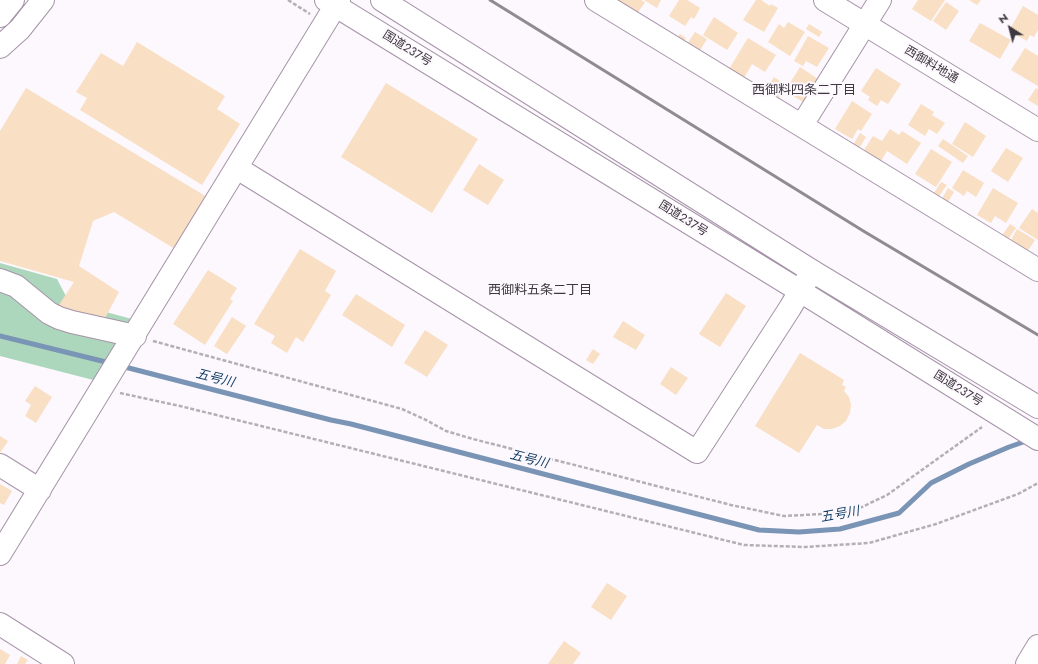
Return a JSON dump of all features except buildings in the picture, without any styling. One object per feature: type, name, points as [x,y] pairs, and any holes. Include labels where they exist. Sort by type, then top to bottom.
[{"type":"main road","points":[[0,16],[13,0]]},
{"type":"main road","points":[[0,47],[20,29],[43,0]]},
{"type":"main road","name":"国道237号","points":[[382,0],[812,271],[1038,407]]},
{"type":"main road","points":[[596,0],[1038,270]]},
{"type":"main road","name":"西御料地通","points":[[825,0],[1038,130]]},
{"type":"main road","points":[[802,126],[880,0]]},
{"type":"main road","points":[[0,554],[237,168],[334,2]]},
{"type":"main road","name":"国道237号","points":[[334,2],[1038,439]]},
{"type":"main road","points":[[237,168],[697,452],[812,271]]},
{"type":"main road","points":[[0,280],[16,286],[49,313],[59,318],[132,340]]},
{"type":"main road","points":[[0,465],[40,490]]},
{"type":"main road","points":[[0,624],[63,664]]},
{"type":"main road","points":[[1027,664],[1038,646]]},
{"type":"path","points":[[132,340],[402,409],[446,431],[473,439],[731,505],[784,516],[842,512],[881,498],[982,426]]},
{"type":"path","points":[[105,384],[196,410],[744,545],[805,547],[869,543],[936,524],[1018,494],[1038,483]]},
{"type":"green space","points":[[0,263],[57,279],[69,302],[143,322],[101,382],[0,356]]},
{"type":"waterway","name":"五号川","points":[[0,336],[110,363]]},
{"type":"waterway","name":"五号川","points":[[121,366],[759,530],[799,532],[840,529],[899,513],[931,483],[969,464],[1029,440]]},
{"type":"railway","points":[[490,0],[865,232],[1038,335]]},
{"type":"district","name":"西御料四条二丁目","points":[[804,91]]},
{"type":"district","name":"西御料五条二丁目","points":[[540,291]]}]
